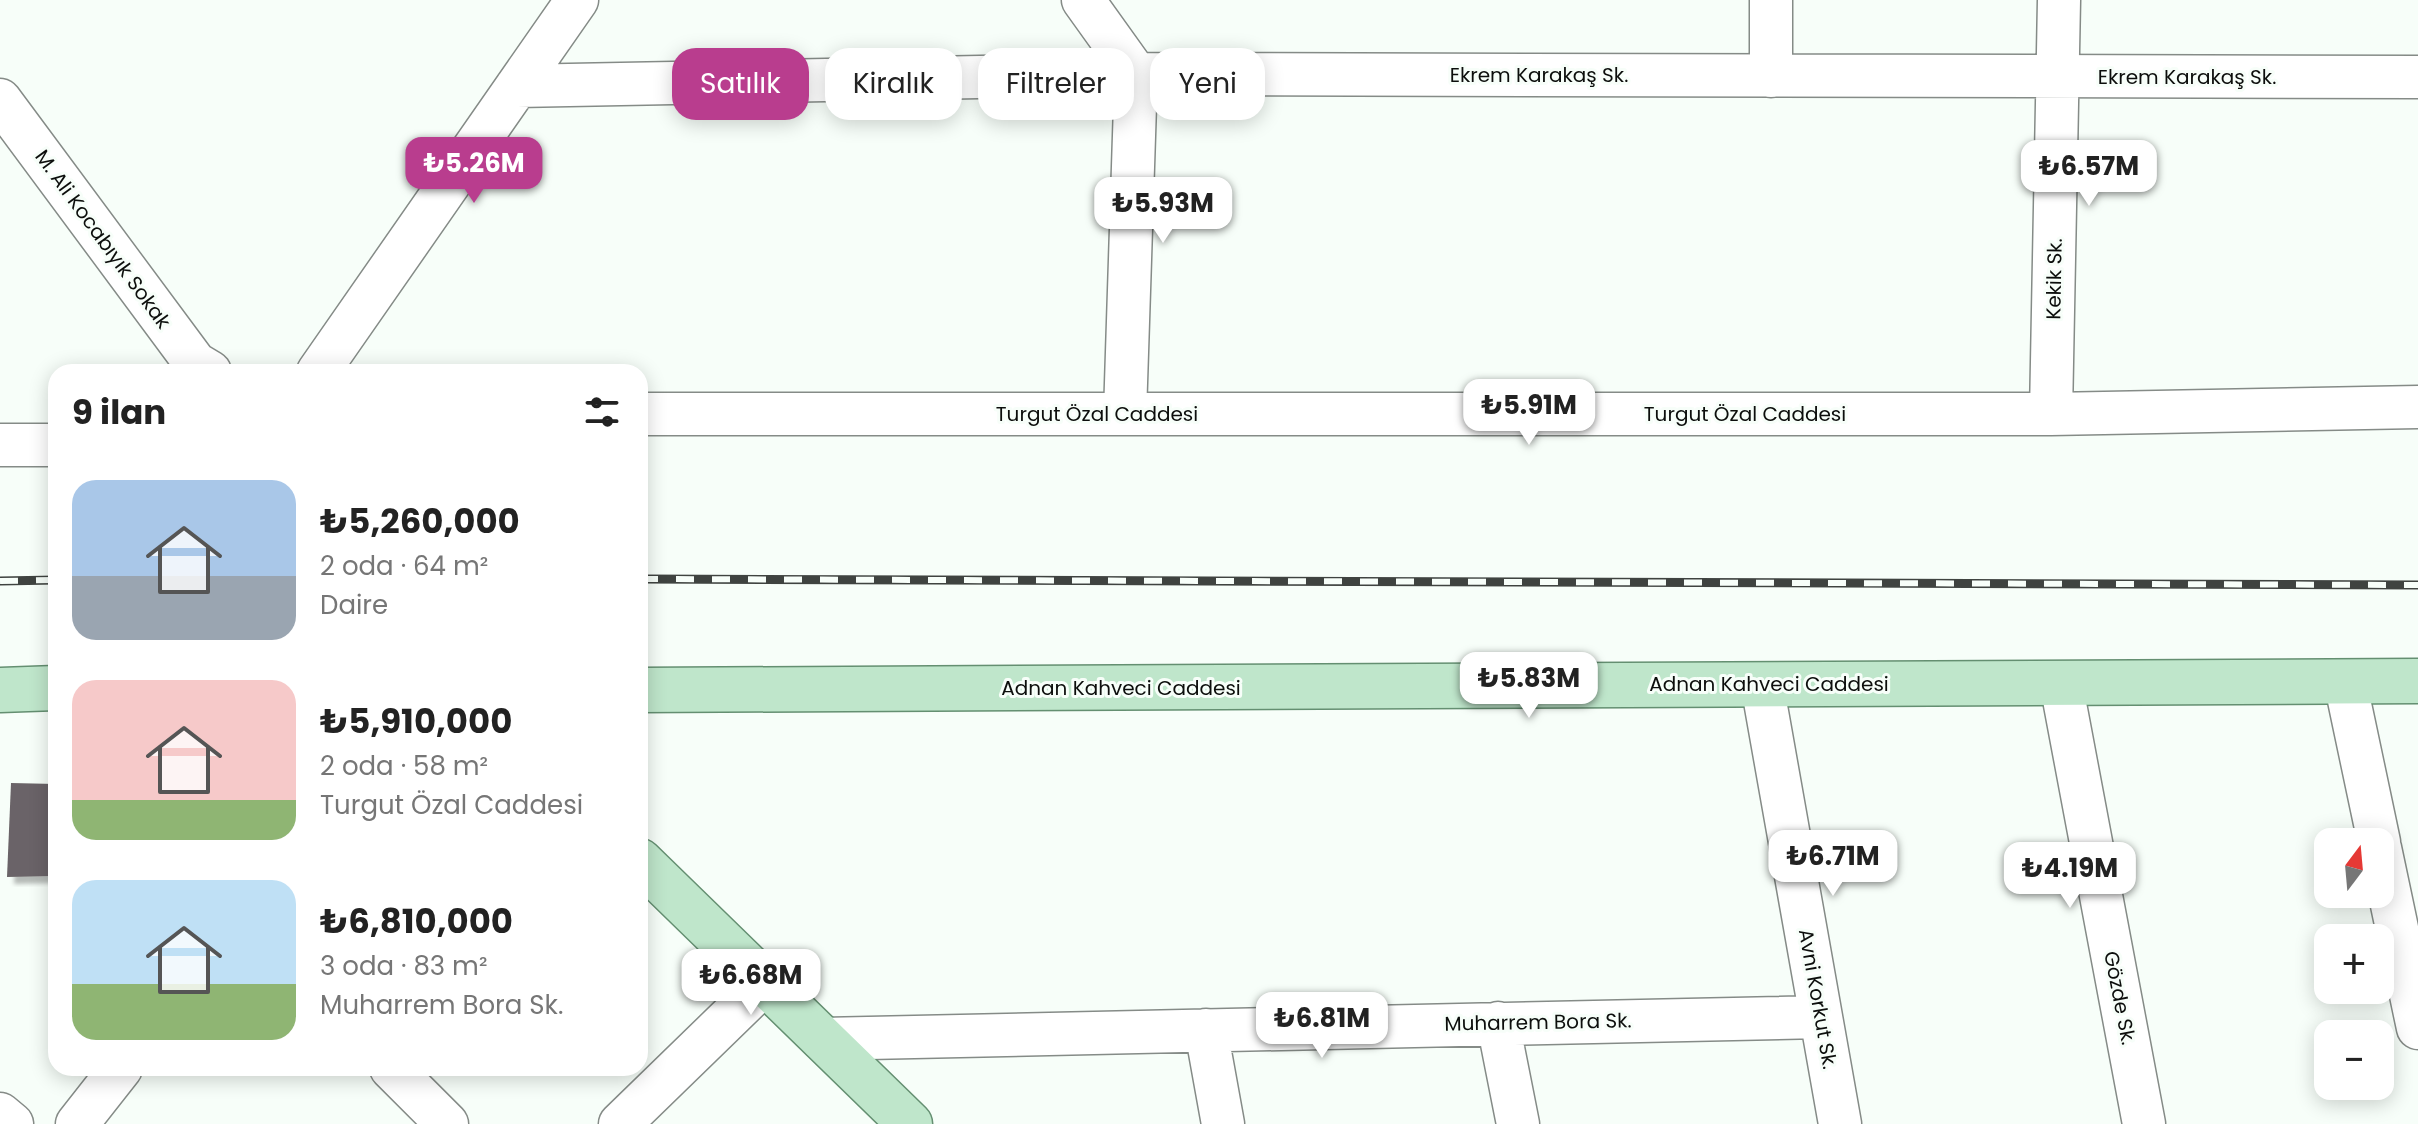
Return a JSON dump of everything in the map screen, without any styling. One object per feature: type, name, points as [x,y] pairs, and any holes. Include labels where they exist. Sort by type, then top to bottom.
[{"type":"main road","name":"Adnan Kahveci Caddesi","points":[[648,690],[2418,681]]},
{"type":"main road","points":[[0,690],[48,688]]},
{"type":"main road","points":[[648,869],[910,1124]]},
{"type":"street","points":[[324,364],[577,0]]},
{"type":"street","points":[[1083,0],[1136,74],[1125,414]]},
{"type":"street","points":[[1771,0],[1771,76]]},
{"type":"street","name":"Kekik Sk.","points":[[2051,414],[2059,0]]},
{"type":"street","name":"Ekrem Karakaş Sk.","points":[[517,86],[1136,74],[2418,77]]},
{"type":"street","name":"M. Ali Kocabıyık Sokak","points":[[0,100],[197,364]]},
{"type":"street","name":"Turgut Özal Caddesi","points":[[648,414],[2051,414],[2418,407]]},
{"type":"street","points":[[0,445],[48,445]]},
{"type":"street","points":[[2345,681],[2376,828]]},
{"type":"street","name":"Gözde Sk.","points":[[2061,683],[2144,1124]]},
{"type":"street","name":"Avni Korkut Sk.","points":[[1762,684],[1840,1124]]},
{"type":"street","points":[[2393,908],[2418,1028]]},
{"type":"street","points":[[620,1124],[765,983]]},
{"type":"street","name":"Muharrem Bora Sk.","points":[[822,1039],[1821,1017]]},
{"type":"street","points":[[1498,1023],[1518,1124]]},
{"type":"street","points":[[1206,1030],[1223,1124]]},
{"type":"street","points":[[77,1124],[115,1076]]},
{"type":"street","points":[[399,1076],[447,1124]]},
{"type":"street","points":[[0,1114],[12,1124]]},
{"type":"building","points":[[11,783],[48,784],[48,876],[7,877]]},
{"type":"railway","points":[[648,579],[2418,585]]},
{"type":"railway","points":[[0,581],[48,580]]}]
